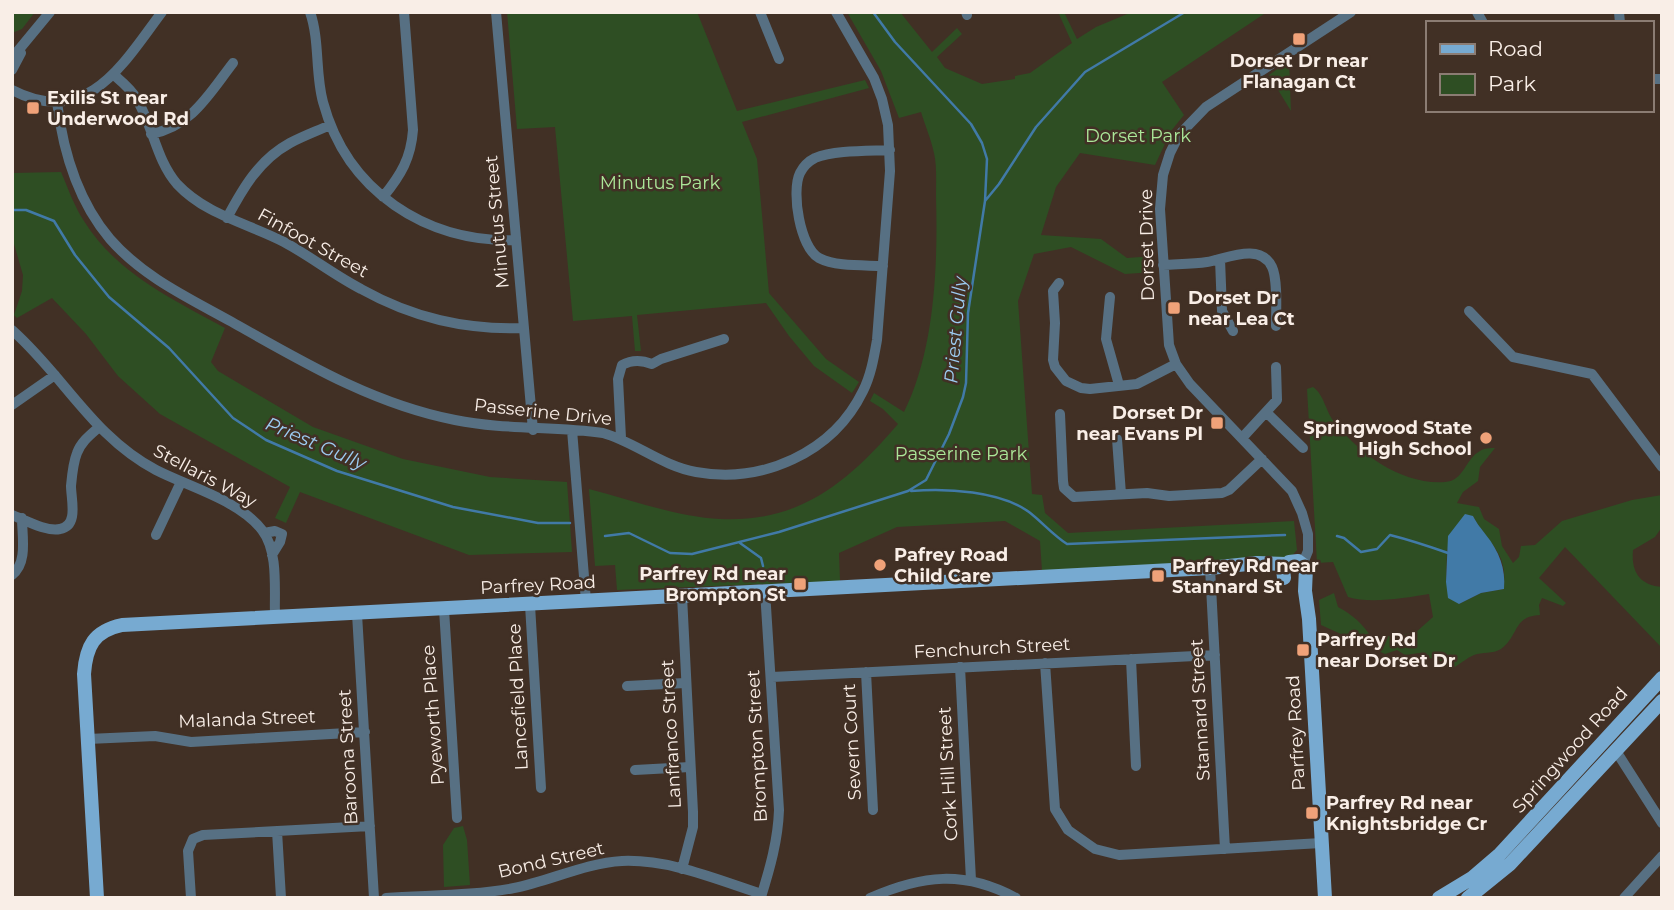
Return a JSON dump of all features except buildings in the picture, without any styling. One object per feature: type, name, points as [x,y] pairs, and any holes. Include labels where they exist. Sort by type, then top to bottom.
[{"type":"main road","name":"Parfrey Road","points":[[97,898],[85,661],[91,644],[108,628],[122,625],[1249,565],[1272,571],[1294,572],[1309,609],[1325,898]]},
{"type":"main road","name":"Springwood Road","points":[[1439,898],[1472,877],[1500,854],[1662,678]]},
{"type":"main road","name":"Springwood Road","points":[[1468,898],[1510,864],[1662,701]]},
{"type":"street","points":[[12,70],[24,47],[50,12]]},
{"type":"street","points":[[12,90],[33,99],[57,102],[78,99],[93,92],[114,75],[162,12]]},
{"type":"street","points":[[310,12],[318,80],[331,125],[352,165],[383,197],[421,221],[460,236],[496,241],[516,240]]},
{"type":"street","points":[[383,197],[399,177],[412,148],[404,12]]},
{"type":"street","name":"Minutus Street","points":[[496,12],[533,430]]},
{"type":"street","points":[[760,12],[779,59]]},
{"type":"street","name":"Passerine Drive","points":[[57,102],[66,156],[78,188],[110,239],[150,275],[319,371],[404,408],[453,420],[533,430],[603,432],[621,438],[667,463],[695,472],[723,475],[760,471],[801,456],[838,427],[863,391],[873,364],[877,340],[890,150],[882,99],[874,78],[836,12]]},
{"type":"street","name":"Dorset Drive","points":[[1294,572],[1301,547],[1304,519],[1292,491],[1190,384],[1176,364],[1169,345],[1161,191],[1170,153],[1179,135],[1206,107],[1351,12]]},
{"type":"street","points":[[12,58],[24,47]]},
{"type":"street","points":[[152,134],[167,131],[197,111],[233,63]]},
{"type":"street","name":"Finfoot Street","points":[[114,75],[135,95],[157,149],[174,181],[201,205],[285,243],[360,289],[424,317],[473,328],[524,328]]},
{"type":"street","points":[[227,218],[246,183],[265,162],[290,143],[331,125]]},
{"type":"street","points":[[883,266],[831,262],[818,258],[810,250],[801,231],[797,185],[800,173],[815,158],[890,150]]},
{"type":"street","points":[[1164,265],[1209,262],[1252,254],[1266,259],[1274,271],[1276,326]]},
{"type":"street","points":[[1220,258],[1222,311],[1233,331]]},
{"type":"street","points":[[1059,283],[1053,291],[1055,368],[1066,381],[1081,388],[1144,382],[1176,364]]},
{"type":"street","points":[[1110,297],[1106,339],[1119,385]]},
{"type":"street","points":[[1469,311],[1513,357],[1592,374],[1662,467]]},
{"type":"street","name":"Stellaris Way","points":[[12,330],[31,347],[98,428],[135,458],[243,512],[264,533],[275,531],[282,534],[272,555],[275,618]]},
{"type":"street","points":[[621,438],[619,371],[628,362],[652,364],[724,339]]},
{"type":"street","points":[[1242,438],[1277,400],[1276,367]]},
{"type":"street","points":[[12,405],[55,375]]},
{"type":"street","points":[[1267,413],[1303,449]]},
{"type":"street","points":[[1060,414],[1064,488],[1074,497],[1222,493],[1229,490],[1262,459]]},
{"type":"street","points":[[12,575],[18,571],[22,561],[17,517],[52,529],[62,529],[69,524],[73,517],[71,486],[75,459],[83,441],[98,428]]},
{"type":"street","points":[[572,430],[586,601]]},
{"type":"street","points":[[1117,439],[1121,495]]},
{"type":"street","points":[[156,535],[181,482]]},
{"type":"street","name":"Stannard Street","points":[[1210,568],[1225,849]]},
{"type":"street","name":"Brompton Street","points":[[762,896],[778,832],[772,677],[765,591]]},
{"type":"street","name":"Lanfranco Street","points":[[682,596],[692,827],[682,869]]},
{"type":"street","name":"Lancefield Place","points":[[530,604],[541,788]]},
{"type":"street","name":"Pyeworth Place","points":[[444,609],[457,818]]},
{"type":"street","name":"Baroona Street","points":[[357,614],[373,898]]},
{"type":"street","name":"Fenchurch Street","points":[[772,677],[1215,655]]},
{"type":"street","points":[[1130,659],[1136,766]]},
{"type":"street","points":[[1045,663],[1055,809],[1068,830],[1095,849],[1119,855],[1321,843]]},
{"type":"street","name":"Cork Hill Street","points":[[960,667],[971,880]]},
{"type":"street","name":"Severn Court","points":[[866,672],[873,810]]},
{"type":"street","points":[[627,686],[685,683]]},
{"type":"street","name":"Malanda Street","points":[[88,739],[155,736],[191,742],[365,732]]},
{"type":"street","points":[[1616,751],[1662,823]]},
{"type":"street","points":[[635,770],[690,767]]},
{"type":"street","points":[[191,898],[188,851],[193,839],[203,835],[370,826]]},
{"type":"street","points":[[277,831],[281,898]]},
{"type":"street","points":[[1624,898],[1662,856]]},
{"type":"street","name":"Bond Street","points":[[386,898],[485,892],[518,893],[602,864],[641,862],[682,869],[762,896]]},
{"type":"street","points":[[870,898],[892,888],[944,879],[971,880],[994,886],[1016,898]]},
{"type":"green space","points":[[12,12],[35,12],[22,29],[12,33]]},
{"type":"green space","name":"Minutus Park","points":[[507,12],[697,12],[737,111],[865,80],[869,88],[742,122],[757,159],[769,293],[826,359],[859,382],[852,393],[814,366],[766,303],[637,315],[641,351],[635,351],[632,316],[573,321],[555,127],[517,129]]},
{"type":"green space","name":"Passerine Park","points":[[847,12],[900,12],[932,52],[957,28],[962,34],[937,57],[945,68],[982,84],[1015,79],[1015,76],[1030,73],[1072,43],[1058,12],[1064,12],[1077,39],[1096,27],[1132,12],[1267,12],[1162,82],[1184,115],[1171,131],[1155,165],[1080,153],[1056,187],[1041,235],[1101,239],[1127,258],[1154,256],[1154,272],[1125,274],[1071,247],[1034,254],[1018,301],[1032,494],[1042,495],[1045,513],[1068,533],[1294,521],[1297,550],[1290,558],[1042,571],[1040,541],[1005,521],[897,527],[839,553],[840,581],[617,590],[615,565],[595,566],[589,489],[671,512],[704,518],[749,518],[775,514],[799,506],[842,480],[880,445],[898,424],[870,401],[874,393],[904,412],[922,362],[932,306],[936,250],[935,158],[921,112],[899,118],[881,71]]},
{"type":"green space","points":[[1289,61],[1291,111],[1269,75]]},
{"type":"green space","points":[[61,172],[80,215],[112,256],[147,283],[225,328],[211,362],[218,371],[313,427],[403,459],[490,477],[567,482],[572,552],[469,555],[300,492],[286,523],[275,518],[290,487],[160,414],[118,376],[86,334],[52,298],[17,318],[14,315],[22,291],[23,275],[12,237],[12,173]]},
{"type":"green space","points":[[1313,387],[1317,390],[1332,419],[1357,446],[1384,466],[1413,479],[1429,482],[1451,481],[1483,449],[1495,448],[1480,467],[1478,481],[1463,492],[1457,503],[1479,507],[1484,519],[1499,529],[1502,546],[1513,563],[1519,557],[1521,546],[1535,545],[1562,521],[1632,500],[1662,495],[1662,527],[1655,537],[1633,550],[1633,564],[1642,580],[1662,587],[1662,648],[1565,547],[1539,578],[1566,603],[1563,606],[1542,598],[1539,605],[1540,615],[1525,619],[1501,649],[1474,655],[1455,667],[1419,653],[1405,655],[1397,650],[1385,654],[1321,625],[1319,600],[1334,593],[1338,607],[1357,620],[1372,638],[1415,633],[1433,617],[1429,594],[1377,600],[1348,597],[1333,562],[1317,563],[1307,389]],"holes":[[[1473,516],[1501,560],[1504,589],[1481,593],[1459,604],[1446,582],[1447,550]]]},
{"type":"green space","points":[[463,826],[467,840],[470,885],[444,887],[443,845],[454,828]]},
{"type":"water","points":[[1465,514],[1473,516],[1495,547],[1503,567],[1504,589],[1481,593],[1459,604],[1448,598],[1448,536]]},
{"type":"waterway","name":"Priest Gully","points":[[605,536],[629,533],[670,553],[692,554],[779,532],[908,491],[926,480],[949,434],[966,383],[968,313],[985,201],[987,159],[982,143],[971,124],[895,42],[873,12]]},
{"type":"waterway","name":"Priest Gully","points":[[985,201],[1036,127],[1085,72],[1185,12]]},
{"type":"waterway","name":"Priest Gully","points":[[12,210],[26,210],[54,221],[75,255],[109,297],[169,348],[233,418],[266,440],[337,471],[453,507],[538,523],[570,523]]},
{"type":"waterway","points":[[911,491],[973,492],[1003,499],[1029,512],[1067,544],[1285,535]]},
{"type":"waterway","points":[[1337,536],[1344,538],[1361,552],[1377,549],[1390,535],[1448,553]]},
{"type":"waterway","points":[[740,543],[761,558],[763,566]]},
{"type":"place","name":"Dorset Dr near Flanagan Ct","points":[[1299,39]]},
{"type":"place","name":"Exilis St near Underwood Rd","points":[[33,108]]},
{"type":"place","name":"Dorset Dr near Lea Ct","points":[[1174,308]]},
{"type":"place","name":"Dorset Dr near Evans Pl","points":[[1217,423]]},
{"type":"place","name":"Springwood State High School","points":[[1486,438]]},
{"type":"place","name":"Pafrey Road Child Care","points":[[880,565]]},
{"type":"place","name":"Parfrey Rd near Stannard St","points":[[1158,576]]},
{"type":"place","name":"Parfrey Rd near Brompton St","points":[[800,584]]},
{"type":"place","name":"Parfrey Rd near Dorset Dr","points":[[1303,650]]},
{"type":"place","name":"Parfrey Rd near Knightsbridge Cr","points":[[1312,813]]},
{"type":"park label","name":"Dorset Park","points":[[1138,136]]}]
